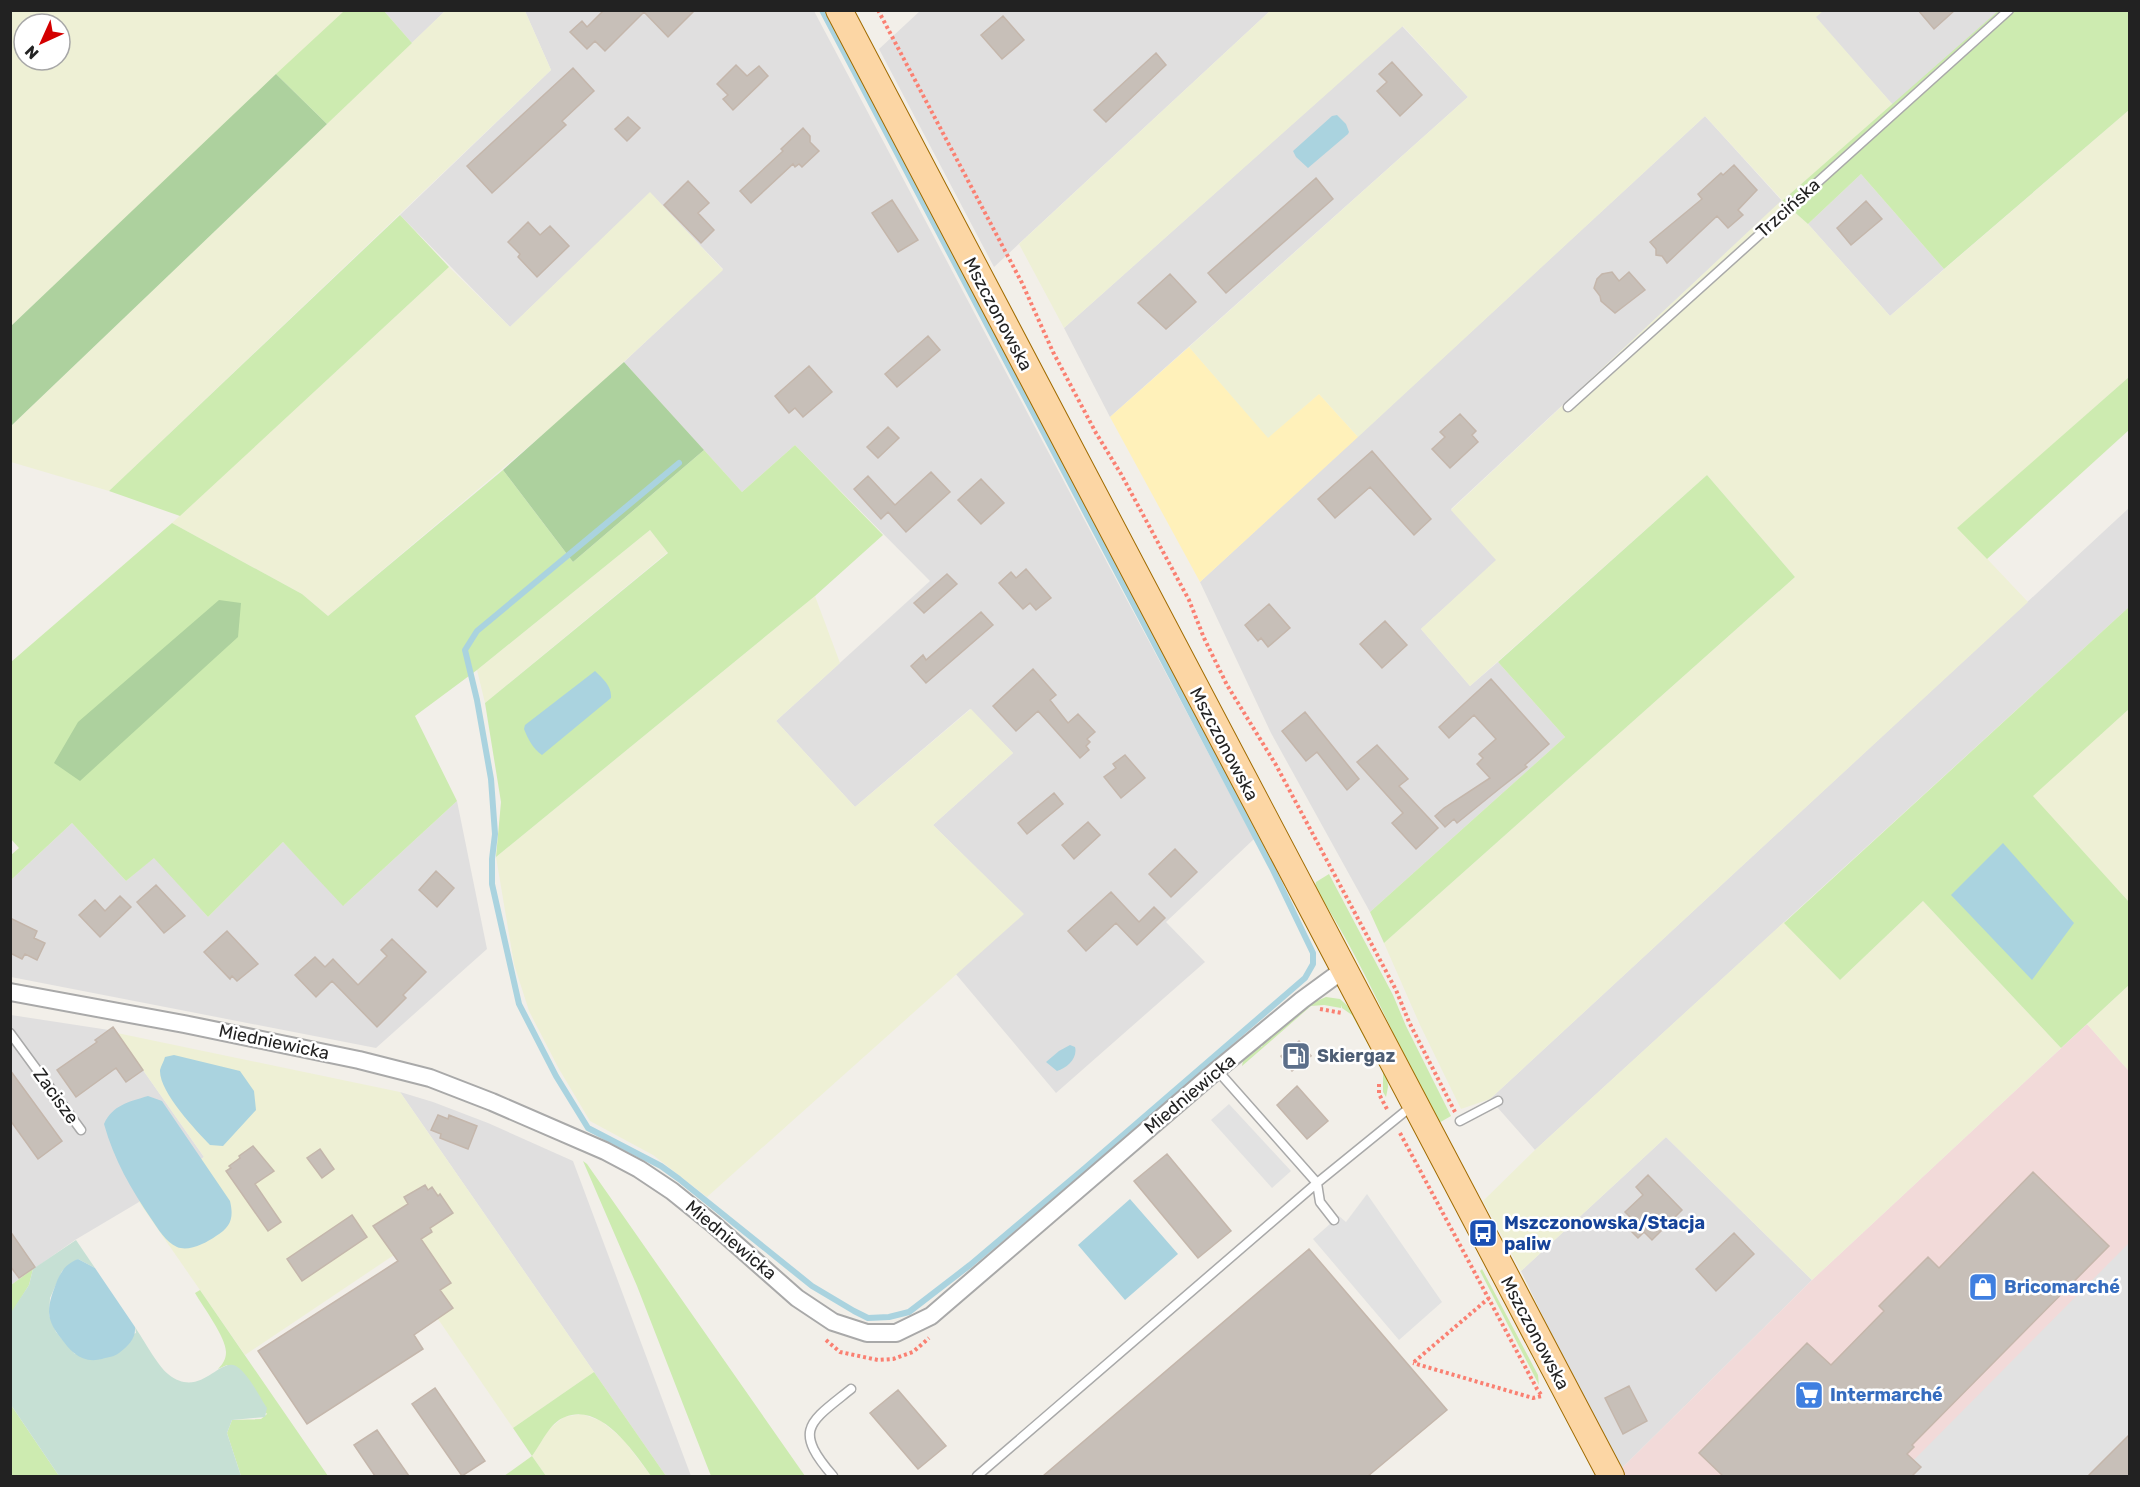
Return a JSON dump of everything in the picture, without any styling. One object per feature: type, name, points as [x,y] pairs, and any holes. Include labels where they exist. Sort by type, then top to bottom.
[{"type":"main road","name":"Mszczonowska","points":[[839,10],[1611,1476]]},
{"type":"street","name":"Miedniewicka","points":[[10,992],[184,1024],[359,1060],[430,1078],[605,1151],[639,1169],[672,1191],[713,1224],[797,1298],[833,1322],[867,1333],[896,1333],[931,1317],[1217,1070],[1302,1000],[1343,970]]},
{"type":"lane","name":"Trzcińska","points":[[1568,407],[2009,10]]},
{"type":"lane","name":"Zacisze","points":[[10,1033],[81,1131]]},
{"type":"lane","points":[[1217,1070],[1317,1184],[1320,1202],[1334,1220]]},
{"type":"lane","points":[[1460,1121],[1498,1101]]},
{"type":"lane","points":[[977,1476],[1317,1184],[1415,1104]]},
{"type":"lane","points":[[833,1476],[816,1456],[810,1441],[810,1427],[816,1417],[851,1389]]},
{"type":"path","points":[[878,10],[1022,283],[1053,352],[1189,600],[1204,638],[1227,685],[1276,765],[1396,990],[1409,1023],[1460,1121]]},
{"type":"path","points":[[1313,1010],[1332,1010],[1348,1017]]},
{"type":"path","points":[[1379,1077],[1380,1097]]},
{"type":"path","points":[[1403,1138],[1542,1396],[1533,1398],[1413,1363],[1489,1298]]},
{"type":"path","points":[[820,1334],[840,1352],[878,1360]]},
{"type":"shaded area","points":[[1823,10],[1999,11],[1893,105],[1815,17]]},
{"type":"shaded area","points":[[384,11],[445,11],[412,43]]},
{"type":"shaded area","points":[[525,11],[814,11],[1254,839],[1166,922],[1205,962],[1056,1093],[955,973],[1023,914],[933,825],[1013,753],[970,709],[855,807],[776,721],[930,581],[795,445],[742,492],[624,362],[723,269],[650,193],[510,327],[400,215],[551,70]]},
{"type":"shaded area","points":[[920,11],[1270,11],[994,267],[879,49]]},
{"type":"shaded area","points":[[1402,26],[1468,97],[1110,417],[1064,328]]},
{"type":"shaded area","points":[[1705,116],[1782,201],[1451,509],[1497,560],[1421,629],[1470,686],[1498,662],[1565,737],[1370,912],[1271,733],[1200,582]]},
{"type":"shaded area","points":[[1861,174],[1944,269],[1890,316],[1808,224]]},
{"type":"shaded area","points":[[2129,508],[2129,607],[1535,1150],[1490,1099]]},
{"type":"shaded area","points":[[457,801],[487,949],[376,1048],[11,977],[11,880],[72,823],[126,881],[154,857],[208,917],[283,842],[344,905]]},
{"type":"shaded area","points":[[11,1015],[117,1033],[204,1157],[139,1202],[75,1240],[11,1285]]},
{"type":"shaded area","points":[[2087,1024],[2129,1071],[2129,1476],[1621,1476],[1618,1472],[1812,1280]]},
{"type":"shaded area","points":[[400,1092],[488,1123],[573,1161],[691,1476],[666,1476]]},
{"type":"shaded area","points":[[1229,1104],[1291,1171],[1272,1188],[1211,1120]]},
{"type":"shaded area","points":[[1666,1137],[1812,1280],[1618,1472],[1521,1271]]},
{"type":"shaded area","points":[[1367,1194],[1442,1302],[1399,1340],[1313,1239],[1339,1216],[1346,1222]]},
{"type":"shaded area","points":[[2129,1243],[2129,1436],[2089,1476],[1898,1476]]},
{"type":"green space","points":[[11,11],[344,11],[11,326]]},
{"type":"green space","points":[[344,11],[384,11],[412,43],[327,124],[276,74]]},
{"type":"green space","points":[[445,11],[525,11],[551,70],[109,491],[11,462],[11,426]]},
{"type":"green space","points":[[1270,11],[1823,11],[1816,17],[1893,105],[1782,201],[1808,224],[1890,316],[2129,110],[2129,377],[1958,528],[2028,602],[1490,1099],[1461,1109],[1420,1025],[1384,943],[1795,577],[1707,475],[1470,686],[1421,629],[1496,560],[1451,510],[1782,200],[1705,116],[1358,437],[1319,394],[1268,439],[1189,347],[1468,97],[1403,26],[1064,328],[1019,244]]},
{"type":"green space","points":[[1998,11],[2129,11],[2129,110],[1944,269],[1861,174],[1808,224],[1782,201]]},
{"type":"green space","points":[[276,74],[327,124],[11,426],[11,326]]},
{"type":"green space","points":[[650,192],[723,270],[573,409],[328,616],[302,594],[172,523],[449,267],[510,327]]},
{"type":"green space","points":[[400,215],[449,267],[180,516],[109,491]]},
{"type":"green space","points":[[624,362],[704,450],[573,562],[503,470]]},
{"type":"green space","points":[[2129,377],[2129,430],[1987,559],[1957,528]]},
{"type":"green space","points":[[795,445],[883,535],[815,596],[496,857],[501,802],[485,703],[668,553],[650,530],[477,670],[415,716],[457,801],[343,906],[283,842],[208,917],[154,858],[126,881],[72,823],[11,880],[11,855],[19,848],[10,838],[11,662],[172,523],[302,594],[328,616],[503,470],[573,562],[704,450],[742,492]]},
{"type":"green space","points":[[1707,475],[1795,577],[1384,943],[1370,912],[1565,737],[1498,662]]},
{"type":"green space","points":[[650,530],[668,552],[485,703],[477,670]]},
{"type":"green space","points":[[815,596],[840,663],[776,721],[855,807],[971,709],[1013,753],[933,825],[1024,914],[707,1197],[653,1155],[590,1121],[559,1069],[529,1011],[514,964],[496,857]]},
{"type":"green space","points":[[219,600],[241,603],[238,637],[80,781],[54,763],[78,722]]},
{"type":"green space","points":[[2129,607],[2129,709],[2033,796],[2129,902],[2129,985],[2061,1048],[1923,901],[1840,980],[1784,923]]},
{"type":"green space","points":[[2129,709],[2129,902],[2032,796]]},
{"type":"green space","points":[[1329,874],[1393,995],[1451,1116],[1437,1124],[1365,974],[1315,888],[1316,882]]},
{"type":"green space","points":[[1923,901],[2061,1048],[1812,1280],[1666,1137],[1521,1271],[1483,1201],[1535,1150],[1784,922],[1840,980]]},
{"type":"green space","points":[[2129,985],[2129,1071],[2087,1024]]},
{"type":"green space","points":[[1326,997],[1340,999],[1351,1009],[1387,1074],[1386,1097],[1383,1092],[1383,1072],[1352,1015],[1341,1005],[1341,1008],[1324,1005],[1311,1006],[1242,1066],[1243,1061],[1310,1004]]},
{"type":"green space","points":[[117,1033],[400,1092],[594,1372],[513,1428],[394,1255],[245,1355],[139,1202],[204,1157]]},
{"type":"green space","points":[[583,1161],[805,1476],[711,1476],[637,1286]]},
{"type":"green space","points":[[76,1240],[95,1268],[78,1259],[62,1271],[50,1298],[49,1315],[56,1332],[75,1354],[136,1333],[135,1327],[155,1359],[168,1374],[179,1381],[199,1381],[230,1365],[240,1369],[267,1408],[265,1417],[232,1420],[227,1433],[241,1476],[59,1476],[11,1405],[10,1314],[29,1285],[33,1269]]},
{"type":"green space","points":[[33,1269],[29,1285],[11,1314],[11,1285]]},
{"type":"green space","points":[[1482,1269],[1538,1375],[1539,1385],[1480,1271]]},
{"type":"green space","points":[[200,1290],[328,1476],[241,1476],[227,1433],[232,1420],[261,1419],[267,1414],[227,1365],[218,1369],[225,1359],[225,1346],[195,1293]]},
{"type":"green space","points":[[594,1372],[666,1476],[651,1476],[615,1432],[604,1423],[578,1414],[565,1417],[554,1424],[532,1456],[513,1428]]},
{"type":"green space","points":[[11,1405],[59,1476],[11,1476]]},
{"type":"green space","points":[[582,1414],[601,1421],[623,1439],[651,1476],[546,1476],[532,1456],[549,1429],[564,1417]]},
{"type":"green space","points":[[532,1456],[546,1476],[504,1476]]},
{"type":"sand","points":[[1189,347],[1268,438],[1319,394],[1358,437],[1200,582],[1110,417]]},
{"type":"water","points":[[1337,115],[1346,124],[1348,134],[1308,168],[1293,151],[1332,116]]},
{"type":"water","points":[[595,671],[608,686],[611,698],[542,755],[529,740],[524,729],[525,725]]},
{"type":"water","points":[[2003,843],[2074,923],[2032,980],[1951,895]]},
{"type":"water","points":[[1070,1045],[1075,1047],[1075,1055],[1064,1068],[1057,1071],[1046,1062],[1059,1051]]},
{"type":"water","points":[[174,1055],[240,1071],[254,1091],[256,1110],[223,1146],[210,1145],[179,1110],[165,1089],[160,1070],[165,1057]]},
{"type":"water","points":[[148,1096],[162,1101],[230,1201],[232,1212],[228,1225],[216,1236],[197,1246],[177,1247],[163,1235],[130,1185],[108,1137],[104,1124],[112,1112],[128,1102]]},
{"type":"water","points":[[1130,1199],[1178,1254],[1125,1300],[1078,1245]]},
{"type":"water","points":[[78,1259],[95,1268],[135,1327],[131,1342],[113,1356],[89,1360],[78,1356],[56,1332],[51,1322],[49,1315],[51,1296],[57,1281],[65,1268]]},
{"type":"building","points":[[604,10],[695,10],[668,37],[644,12],[605,51],[595,41],[587,49],[570,32],[582,21],[587,27]]},
{"type":"building","points":[[1918,10],[1955,10],[1934,29]]},
{"type":"building","points":[[1003,16],[1024,40],[1002,59],[981,35]]},
{"type":"building","points":[[1156,53],[1166,65],[1106,122],[1094,110]]},
{"type":"building","points":[[1392,62],[1422,95],[1400,116],[1377,91],[1387,82],[1379,74]]},
{"type":"building","points":[[736,65],[747,76],[759,66],[768,76],[733,110],[723,99],[728,95],[717,84]]},
{"type":"building","points":[[573,68],[594,91],[562,121],[566,125],[492,193],[467,166]]},
{"type":"building","points":[[628,117],[640,128],[627,141],[615,129]]},
{"type":"building","points":[[803,128],[810,136],[810,142],[819,151],[802,167],[799,164],[795,167],[793,164],[751,203],[740,191],[783,151],[781,149]]},
{"type":"building","points":[[1734,165],[1757,190],[1738,210],[1743,215],[1728,228],[1717,216],[1667,263],[1662,256],[1656,255],[1656,249],[1650,242],[1702,199],[1698,194],[1721,173],[1723,175]]},
{"type":"building","points":[[1316,178],[1333,199],[1226,293],[1208,273]]},
{"type":"building","points":[[688,181],[709,203],[698,213],[714,230],[701,243],[664,205]]},
{"type":"building","points":[[892,200],[918,240],[898,252],[872,213]]},
{"type":"building","points":[[1866,201],[1882,219],[1851,245],[1837,228]]},
{"type":"building","points":[[528,222],[540,235],[550,226],[569,246],[537,277],[518,257],[520,254],[508,242]]},
{"type":"building","points":[[1612,272],[1619,281],[1629,272],[1645,290],[1615,313],[1601,301],[1594,288],[1597,279],[1602,274]]},
{"type":"building","points":[[1170,274],[1196,302],[1166,329],[1138,303]]},
{"type":"building","points":[[928,336],[940,350],[897,387],[885,374]]},
{"type":"building","points":[[809,366],[832,392],[803,417],[795,408],[789,413],[775,396]]},
{"type":"building","points":[[1460,414],[1476,431],[1472,435],[1478,442],[1450,468],[1432,449],[1445,437],[1440,432]]},
{"type":"building","points":[[888,427],[899,438],[878,458],[867,447]]},
{"type":"building","points":[[1372,451],[1431,519],[1414,535],[1370,487],[1335,518],[1318,499]]},
{"type":"building","points":[[931,472],[950,492],[906,532],[888,512],[881,519],[854,489],[868,476],[895,505]]},
{"type":"building","points":[[981,479],[1004,503],[981,524],[958,500]]},
{"type":"building","points":[[1026,569],[1051,598],[1036,610],[1030,603],[1023,609],[999,583],[1011,572],[1016,578]]},
{"type":"building","points":[[947,574],[957,584],[924,613],[914,603]]},
{"type":"building","points":[[1269,604],[1290,628],[1268,647],[1261,638],[1258,641],[1245,625]]},
{"type":"building","points":[[981,612],[993,625],[926,683],[911,666],[923,655],[926,660]]},
{"type":"building","points":[[1385,621],[1407,645],[1382,668],[1360,644]]},
{"type":"building","points":[[1033,669],[1056,695],[1050,700],[1068,723],[1078,714],[1095,732],[1087,739],[1090,742],[1086,746],[1089,750],[1080,758],[1038,711],[1016,731],[993,706]]},
{"type":"building","points":[[1491,679],[1549,744],[1525,765],[1527,767],[1457,823],[1454,819],[1445,827],[1435,816],[1490,778],[1477,764],[1483,758],[1479,754],[1496,739],[1474,715],[1449,738],[1439,727]]},
{"type":"building","points":[[1305,712],[1359,779],[1347,790],[1317,752],[1306,761],[1282,731]]},
{"type":"building","points":[[1377,745],[1408,779],[1399,786],[1438,828],[1416,849],[1392,823],[1403,813],[1357,762]]},
{"type":"building","points":[[1125,755],[1145,778],[1121,798],[1104,777],[1116,768],[1113,764]]},
{"type":"building","points":[[1054,793],[1063,804],[1027,834],[1018,823]]},
{"type":"building","points":[[1088,822],[1100,835],[1074,859],[1062,845]]},
{"type":"building","points":[[1175,849],[1197,872],[1171,897],[1149,874]]},
{"type":"building","points":[[436,871],[454,888],[437,907],[419,890]]},
{"type":"building","points":[[156,885],[185,916],[164,933],[137,902]]},
{"type":"building","points":[[1111,892],[1139,922],[1154,907],[1165,918],[1137,945],[1116,923],[1086,951],[1068,931]]},
{"type":"building","points":[[120,896],[131,907],[100,937],[79,915],[95,900],[105,911]]},
{"type":"building","points":[[10,918],[37,931],[34,938],[45,943],[37,960],[25,954],[22,959],[10,953]]},
{"type":"building","points":[[227,931],[258,964],[237,981],[232,976],[230,979],[204,952]]},
{"type":"building","points":[[392,939],[426,972],[403,995],[406,998],[377,1027],[332,981],[316,997],[295,975],[315,957],[325,967],[333,959],[358,985],[387,956],[381,950]]},
{"type":"building","points":[[113,1027],[143,1070],[126,1082],[116,1068],[76,1097],[57,1070],[97,1042],[95,1040]]},
{"type":"building","name":"Skiergaz","points":[[1299,1041],[1311,1056],[1292,1071],[1281,1056]]},
{"type":"building","points":[[10,1070],[62,1141],[38,1159],[10,1120]]},
{"type":"building","points":[[1297,1086],[1328,1121],[1307,1139],[1277,1105]]},
{"type":"building","points":[[438,1115],[448,1119],[449,1115],[477,1126],[468,1149],[440,1138],[441,1134],[431,1130]]},
{"type":"building","points":[[253,1146],[274,1171],[255,1184],[281,1222],[268,1231],[226,1171],[240,1158],[239,1156]]},
{"type":"building","points":[[320,1149],[334,1169],[322,1178],[307,1158]]},
{"type":"building","points":[[1167,1154],[1231,1231],[1198,1258],[1134,1181]]},
{"type":"building","points":[[2033,1172],[2109,1246],[1912,1445],[1914,1447],[1907,1454],[1921,1467],[1912,1476],[1723,1476],[1699,1453],[1807,1343],[1831,1365],[1884,1311],[1879,1306],[1928,1257],[1939,1268]]},
{"type":"building","points":[[1648,1175],[1682,1210],[1652,1240],[1644,1232],[1638,1238],[1626,1226],[1633,1220],[1625,1212],[1643,1195],[1636,1187]]},
{"type":"building","points":[[425,1185],[428,1190],[432,1187],[438,1196],[440,1194],[453,1213],[430,1228],[432,1232],[421,1239],[451,1283],[440,1290],[453,1308],[414,1335],[423,1349],[307,1424],[258,1351],[398,1261],[373,1226],[408,1204],[404,1197]]},
{"type":"building","points":[[352,1215],[367,1237],[302,1281],[287,1259]]},
{"type":"building","points":[[10,1231],[35,1267],[19,1278],[10,1266]]},
{"type":"building","points":[[1734,1233],[1754,1254],[1716,1291],[1696,1269]]},
{"type":"building","points":[[1309,1249],[1447,1410],[1368,1476],[1043,1476]]},
{"type":"building","points":[[1629,1386],[1647,1421],[1623,1434],[1605,1398]]},
{"type":"building","points":[[435,1388],[485,1461],[462,1476],[412,1404]]},
{"type":"building","points":[[898,1390],[946,1446],[918,1469],[870,1413]]},
{"type":"building","points":[[377,1430],[409,1476],[375,1476],[354,1445]]},
{"type":"building","points":[[2130,1434],[2130,1476],[2088,1476]]},
{"type":"waterway","points":[[679,463],[477,631],[465,650],[477,700],[491,779],[495,834],[492,884],[519,1004],[556,1076],[588,1128],[661,1166],[812,1286],[854,1311],[868,1318],[889,1317],[909,1312],[970,1265],[1305,978],[1313,964],[1313,953],[1272,868],[822,10]]},
{"type":"place","name":"Skiergaz","points":[[1296,1056]]},
{"type":"place","name":"Mszczonowska/Stacja paliw","points":[[1483,1233]]},
{"type":"place","name":"Bricomarché","points":[[1983,1287]]},
{"type":"place","name":"Intermarché","points":[[1809,1395]]}]
